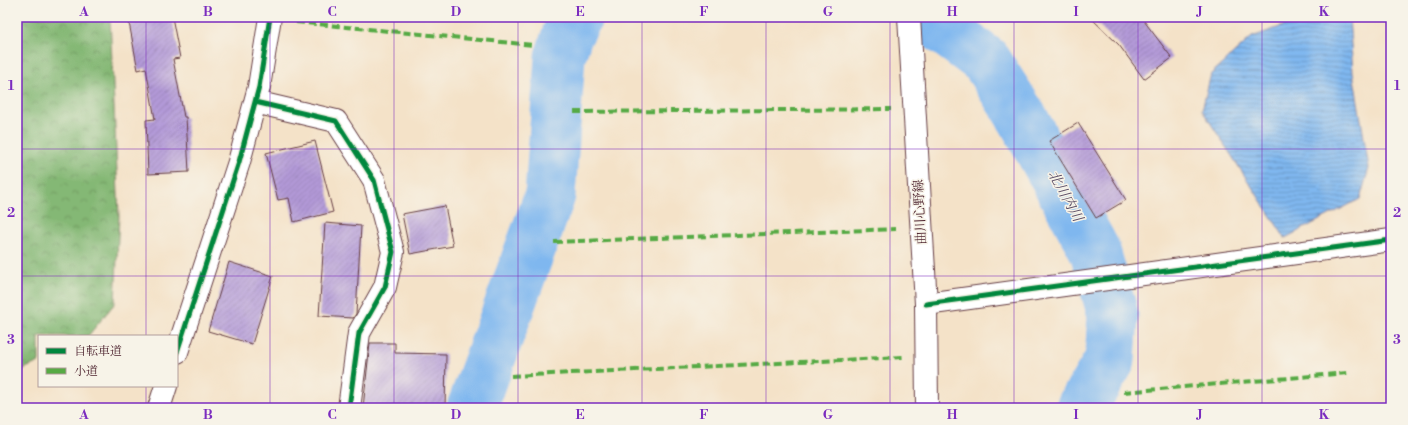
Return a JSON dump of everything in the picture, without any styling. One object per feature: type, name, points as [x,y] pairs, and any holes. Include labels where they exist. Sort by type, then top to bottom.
[{"type":"street","points":[[178,349],[239,162],[255,102],[270,17]]},
{"type":"street","name":"曲川心野線","points":[[909,17],[926,304],[927,408]]},
{"type":"street","points":[[255,102],[336,121],[374,180],[393,252],[385,287],[359,333],[349,408]]},
{"type":"street","points":[[926,304],[1391,240]]},
{"type":"street","points":[[161,408],[166,387]]},
{"type":"green space","points":[[17,17],[110,17],[119,216],[115,303],[89,335],[38,335],[38,362],[17,372]]},
{"type":"water","points":[[1308,17],[1349,17],[1353,72],[1369,168],[1360,199],[1285,238],[1202,110],[1211,74],[1252,37]]},
{"type":"building","points":[[128,17],[172,17],[180,58],[173,59],[184,117],[186,117],[189,172],[148,174],[146,120],[155,119],[146,68],[138,70]]},
{"type":"building","points":[[1090,17],[1141,17],[1172,58],[1144,79],[1119,45]]},
{"type":"building","points":[[1078,123],[1126,200],[1096,218],[1049,141]]},
{"type":"building","points":[[315,141],[333,212],[294,222],[289,198],[278,200],[266,153]]},
{"type":"building","points":[[445,206],[453,246],[410,254],[402,214]]},
{"type":"building","points":[[325,223],[361,226],[356,314],[353,318],[319,316]]},
{"type":"building","points":[[229,262],[273,276],[252,344],[208,331]]},
{"type":"building","points":[[370,343],[395,343],[395,353],[446,354],[445,408],[363,408]]},
{"type":"waterway","points":[[472,408],[550,195],[560,57],[567,35],[577,17]]},
{"type":"waterway","name":"北川内川","points":[[927,17],[986,61],[1023,119],[1095,251],[1113,315],[1110,360],[1081,408]]},
{"type":"marked path","points":[[296,22],[533,45]]},
{"type":"marked path","points":[[574,112],[891,109]]},
{"type":"marked path","points":[[554,242],[896,229]]},
{"type":"marked path","points":[[511,376],[903,357]]},
{"type":"marked path","points":[[1124,392],[1348,373]]},
{"type":"cycle path","points":[[178,349],[239,162],[259,87],[270,17]]},
{"type":"cycle path","points":[[255,102],[336,121],[374,180],[393,252],[385,287],[359,333],[349,408]]},
{"type":"cycle path","points":[[926,304],[1391,240]]}]
